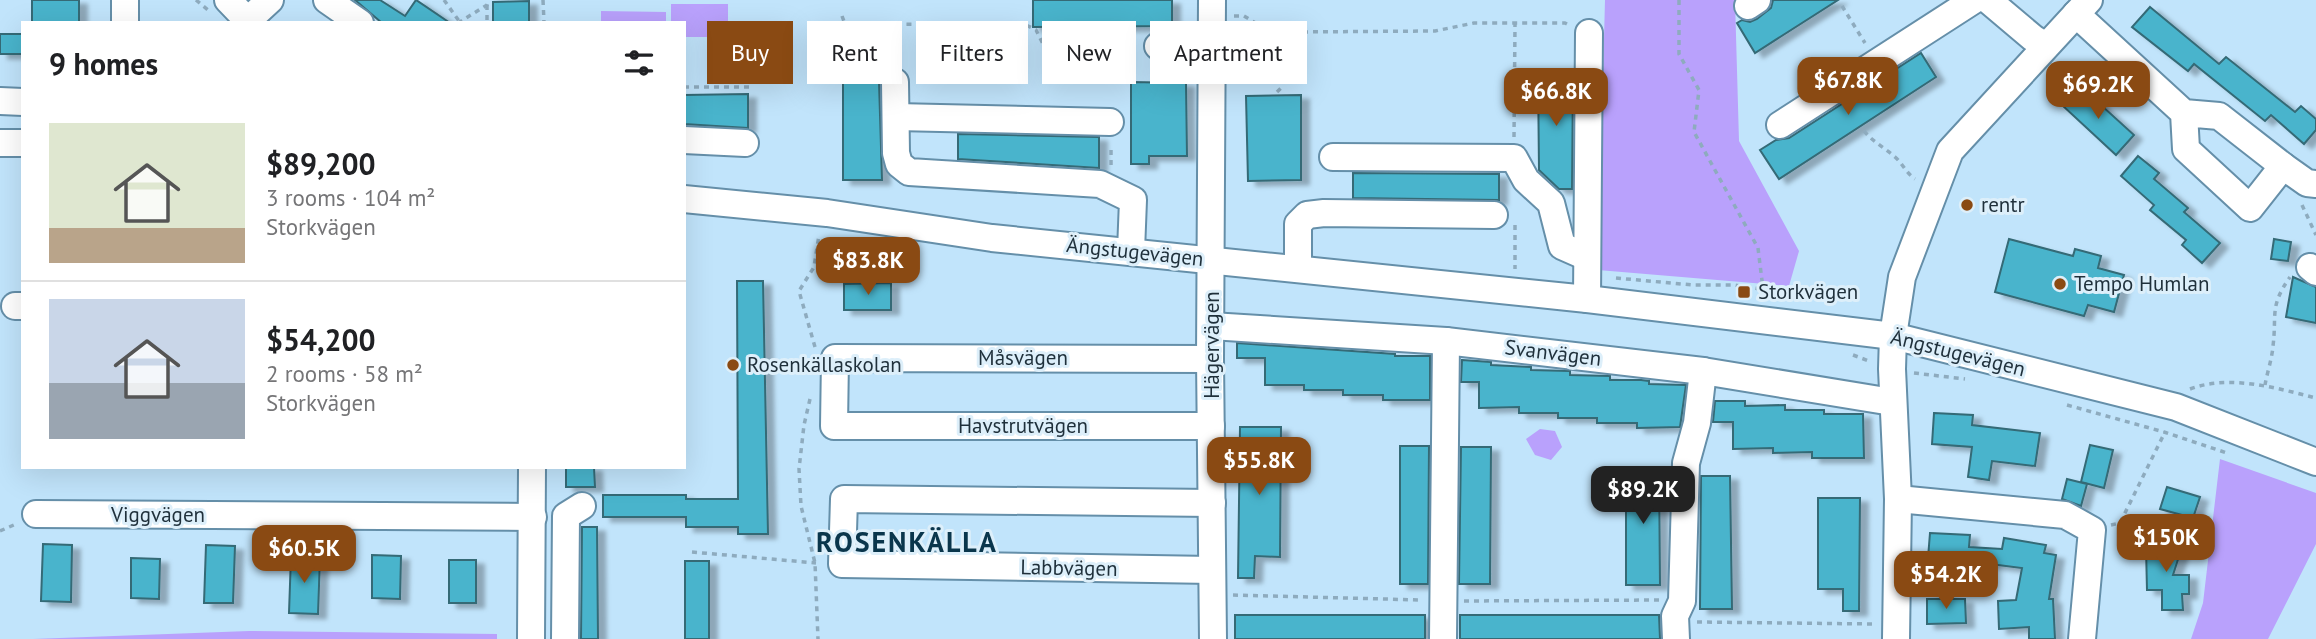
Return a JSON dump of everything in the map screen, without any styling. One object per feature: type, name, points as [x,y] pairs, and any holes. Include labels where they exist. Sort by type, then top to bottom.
[{"type":"street","points":[[124,21],[125,0]]},
{"type":"street","points":[[228,0],[247,21]]},
{"type":"street","points":[[249,21],[270,0]]},
{"type":"street","points":[[327,0],[357,21]]},
{"type":"street","points":[[1780,125],[1974,0]]},
{"type":"street","points":[[1988,0],[2046,46]]},
{"type":"street","points":[[1896,632],[1898,499],[1892,369],[1893,336],[1902,276],[1950,151],[2082,7],[2184,113],[2218,117],[2306,183],[2316,184]]},
{"type":"street","points":[[1587,299],[1589,33]]},
{"type":"street","points":[[895,84],[896,153],[900,164],[909,172],[1100,184],[1133,200],[1131,251]]},
{"type":"street","name":"Hägervägen","points":[[1212,84],[1210,359],[1213,639]]},
{"type":"street","points":[[0,102],[21,102]]},
{"type":"street","points":[[2184,113],[2186,149],[2250,208],[2283,166]]},
{"type":"street","points":[[896,117],[1110,122]]},
{"type":"street","points":[[686,140],[745,143]]},
{"type":"street","points":[[0,143],[21,143]]},
{"type":"street","points":[[1333,157],[1514,158],[1526,180],[1551,203],[1562,246],[1587,257]]},
{"type":"street","name":"Ängstugevägen","points":[[686,199],[827,213],[992,238],[1587,299],[1893,336],[2176,407],[2316,462]]},
{"type":"street","points":[[1297,269],[1298,224],[1307,215],[1494,215]]},
{"type":"street","name":"Svanvägen","points":[[1211,326],[1446,341],[1703,371],[1892,402]]},
{"type":"street","points":[[1443,639],[1446,341]]},
{"type":"street","name":"Måsvägen","points":[[826,356],[1210,359]]},
{"type":"street","name":"Havstrutvägen","points":[[826,356],[834,426],[1211,426]]},
{"type":"street","points":[[1676,639],[1675,617],[1682,601],[1686,463],[1697,423],[1703,371]]},
{"type":"street","points":[[531,639],[532,469]]},
{"type":"street","name":"Labbvägen","points":[[1212,503],[844,499],[842,564],[1212,570]]},
{"type":"street","points":[[1898,499],[2065,515],[2092,530],[2082,639]]},
{"type":"street","points":[[565,639],[566,516],[582,506]]},
{"type":"street","name":"Viggvägen","points":[[36,514],[533,517]]},
{"type":"path","points":[[444,0],[458,21]]},
{"type":"path","points":[[543,0],[544,21]]},
{"type":"path","points":[[1679,0],[1679,54],[1699,90],[1694,132],[1758,248],[1763,289]]},
{"type":"path","points":[[460,21],[487,3]]},
{"type":"path","points":[[487,3],[487,21]]},
{"type":"path","points":[[1842,6],[1877,63]]},
{"type":"path","points":[[1212,8],[1244,16],[1252,21]]},
{"type":"path","points":[[842,16],[844,21]]},
{"type":"path","points":[[1307,48],[1435,31],[1474,23],[1565,23],[1589,33]]},
{"type":"path","points":[[902,25],[1026,25],[1036,30],[1043,44],[1150,46]]},
{"type":"path","points":[[1277,92],[1281,84]]},
{"type":"path","points":[[686,87],[751,87]]},
{"type":"path","points":[[1864,131],[1873,142],[1902,163],[1908,174],[1918,181]]},
{"type":"path","points":[[825,232],[819,232],[814,267],[799,291],[826,356]]},
{"type":"path","points":[[2265,385],[2273,348],[2274,308],[2278,293],[2291,274],[2313,269]]},
{"type":"path","points":[[1850,354],[1892,369],[1932,377],[1967,379]]},
{"type":"path","points":[[2176,407],[2190,388],[2213,383],[2265,385],[2316,398]]},
{"type":"path","points":[[813,387],[804,425],[799,469],[801,506],[815,563],[817,639]]},
{"type":"path","points":[[2058,402],[2228,453]]},
{"type":"path","points":[[2092,530],[2120,523],[2164,432]]},
{"type":"path","points":[[692,552],[815,563]]},
{"type":"path","points":[[1679,608],[1692,622],[1896,632]]},
{"type":"shaded area","points":[[1605,0],[1735,0],[1739,141],[1799,251],[1789,286],[1598,270]]},
{"type":"shaded area","points":[[671,4],[728,4],[728,21],[707,21],[707,37],[686,37],[686,21],[671,21]]},
{"type":"shaded area","points":[[601,11],[666,12],[666,21],[601,21]]},
{"type":"shaded area","points":[[1540,429],[1555,431],[1562,447],[1551,460],[1535,455],[1526,439]]},
{"type":"shaded area","points":[[2220,459],[2316,493],[2316,544],[2268,639],[2191,639],[2203,603]]},
{"type":"shaded area","points":[[249,631],[497,634],[497,639],[33,639]]},
{"type":"building","points":[[32,0],[79,0],[79,21],[32,21]]},
{"type":"building","points":[[355,0],[380,0],[405,16],[416,0],[447,21],[380,21]]},
{"type":"building","points":[[1033,0],[1172,0],[1172,21],[1150,21],[1150,26],[1136,26],[1136,21],[1042,21],[1042,27],[1033,27]]},
{"type":"building","points":[[1773,0],[1838,0],[1755,53],[1737,23],[1757,19],[1771,8]]},
{"type":"building","points":[[529,1],[529,21],[493,21],[493,2]]},
{"type":"building","points":[[2150,7],[2219,64],[2226,57],[2295,112],[2301,106],[2316,119],[2316,130],[2304,144],[2271,115],[2265,121],[2194,64],[2188,71],[2132,27]]},
{"type":"building","points":[[0,34],[21,34],[21,54],[0,54]]},
{"type":"building","points":[[1921,53],[1936,77],[1779,179],[1760,150],[1776,140],[1789,138]]},
{"type":"building","points":[[1573,73],[1572,189],[1559,189],[1539,170],[1538,74]]},
{"type":"building","points":[[843,84],[879,84],[882,180],[843,180]]},
{"type":"building","points":[[1131,84],[1186,84],[1187,156],[1149,156],[1149,164],[1131,164]]},
{"type":"building","points":[[2080,86],[2134,135],[2116,155],[2063,106]]},
{"type":"building","points":[[748,94],[748,128],[686,124],[686,95]]},
{"type":"building","points":[[1301,95],[1301,180],[1248,181],[1246,96]]},
{"type":"building","points":[[958,134],[1099,137],[1099,168],[958,159]]},
{"type":"building","points":[[2138,156],[2159,173],[2154,179],[2188,208],[2184,212],[2220,243],[2202,263],[2182,245],[2186,240],[2150,210],[2154,205],[2121,176]]},
{"type":"building","points":[[1353,173],[1499,174],[1499,200],[1353,198]]},
{"type":"building","name":"Tempo Humlan","points":[[2009,239],[2073,256],[2075,249],[2101,256],[2098,268],[2124,275],[2114,312],[2088,305],[2084,316],[1995,292]]},
{"type":"building","points":[[2274,239],[2291,242],[2288,261],[2271,259]]},
{"type":"building","points":[[2293,277],[2316,287],[2316,323],[2286,317]]},
{"type":"building","points":[[737,281],[763,281],[768,534],[738,534],[738,527],[686,527],[686,517],[603,517],[603,495],[686,495],[686,499],[738,499]]},
{"type":"building","points":[[891,283],[891,310],[844,310],[844,284]]},
{"type":"building","points":[[1237,343],[1395,356],[1430,356],[1430,400],[1383,400],[1383,395],[1343,395],[1343,390],[1304,390],[1304,385],[1265,385],[1265,358],[1237,358]]},
{"type":"building","points":[[1462,360],[1531,367],[1531,370],[1570,371],[1570,375],[1610,376],[1610,380],[1686,385],[1680,427],[1637,428],[1637,423],[1597,423],[1597,418],[1558,418],[1558,413],[1519,413],[1519,407],[1479,408],[1479,382],[1461,382]]},
{"type":"building","points":[[1715,401],[1745,401],[1745,406],[1785,405],[1785,410],[1824,410],[1824,414],[1863,414],[1864,458],[1812,458],[1812,452],[1773,453],[1773,448],[1733,449],[1733,422],[1713,422]]},
{"type":"building","points":[[1934,413],[1973,415],[1972,425],[2040,433],[2035,466],[1992,461],[1989,480],[1968,477],[1972,447],[1932,444]]},
{"type":"building","points":[[1240,427],[1281,427],[1280,557],[1255,556],[1254,578],[1238,578]]},
{"type":"building","points":[[2090,445],[2113,450],[2104,488],[2081,482]]},
{"type":"building","points":[[1400,446],[1429,446],[1428,584],[1400,584]]},
{"type":"building","points":[[1461,447],[1491,447],[1490,584],[1459,584]]},
{"type":"building","points":[[1626,467],[1659,467],[1660,585],[1626,585]]},
{"type":"building","points":[[566,469],[594,469],[595,487],[566,487]]},
{"type":"building","points":[[1701,476],[1730,476],[1732,609],[1700,609]]},
{"type":"building","points":[[2067,479],[2087,484],[2081,506],[2062,499]]},
{"type":"building","points":[[2167,487],[2200,497],[2193,518],[2160,509]]},
{"type":"building","points":[[1818,498],[1860,498],[1859,611],[1843,611],[1843,589],[1818,589]]},
{"type":"building","points":[[582,527],[597,527],[598,639],[581,639]]},
{"type":"building","points":[[1930,533],[1970,535],[1969,547],[2002,549],[2004,538],[2046,545],[2044,553],[2056,555],[2049,599],[2053,599],[2055,639],[2029,639],[2029,627],[1999,629],[1998,601],[2016,600],[2022,568],[1982,563],[1982,567],[1968,566],[1968,561],[1928,558]]},
{"type":"building","points":[[2153,538],[2182,547],[2173,575],[2189,575],[2189,594],[2182,594],[2183,610],[2162,610],[2162,590],[2147,590],[2146,548],[2150,549]]},
{"type":"building","points":[[43,544],[72,545],[71,602],[41,601]]},
{"type":"building","points":[[206,545],[235,546],[233,603],[204,603]]},
{"type":"building","points":[[372,555],[401,556],[400,599],[372,598]]},
{"type":"building","points":[[291,556],[320,557],[318,614],[289,613]]},
{"type":"building","points":[[131,558],[160,559],[159,599],[131,598]]},
{"type":"building","points":[[449,560],[476,560],[476,603],[449,603]]},
{"type":"building","points":[[685,561],[709,561],[709,639],[685,639]]},
{"type":"building","points":[[1927,599],[1965,599],[1966,623],[1927,624]]},
{"type":"building","points":[[1235,615],[1425,615],[1425,639],[1235,639]]},
{"type":"building","points":[[1460,615],[1659,615],[1660,639],[1460,639]]},
{"type":"place","name":"rentr","points":[[1967,205]]},
{"type":"place","name":"Tempo Humlan","points":[[2060,284]]},
{"type":"place","name":"Storkvägen","points":[[1744,292]]},
{"type":"place","name":"Rosenkällaskolan","points":[[733,365]]},
{"type":"district","name":"ROSENKÄLLA","points":[[907,542]]}]
